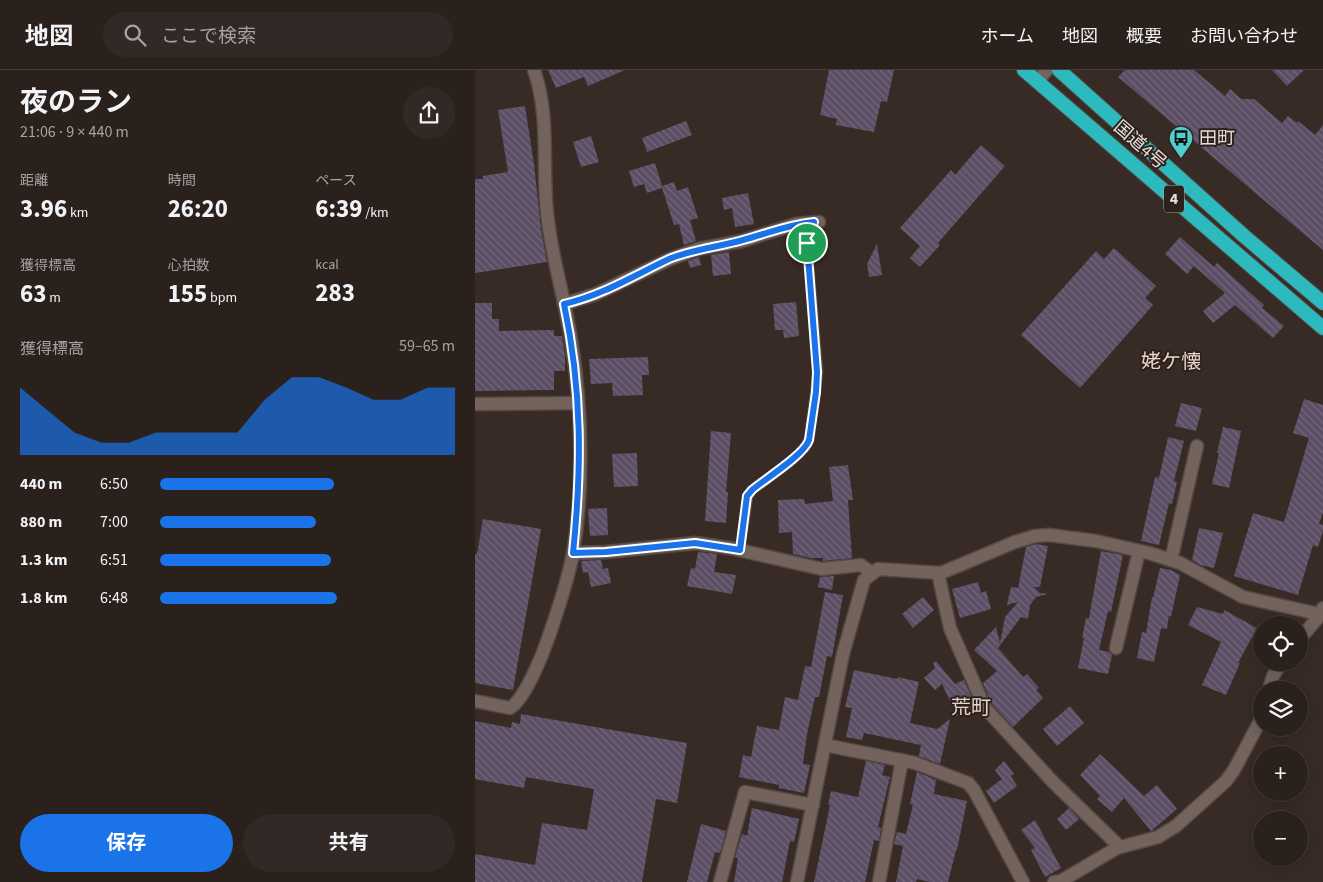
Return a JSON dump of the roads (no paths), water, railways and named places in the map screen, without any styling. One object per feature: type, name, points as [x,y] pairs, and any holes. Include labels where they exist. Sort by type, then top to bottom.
[{"type":"highway","name":"国道4号","points":[[1024,70],[1323,328]]},
{"type":"highway","name":"国道4号","points":[[1059,70],[1244,236],[1323,303]]},
{"type":"street","points":[[475,701],[510,708],[519,699],[545,650],[573,553],[578,501],[577,403],[572,345],[547,214],[544,123],[538,80],[534,70]]},
{"type":"street","points":[[1037,82],[1047,70]]},
{"type":"street","points":[[564,304],[596,294],[670,259],[698,249],[742,241],[783,227],[816,222]]},
{"type":"street","points":[[475,404],[577,403]]},
{"type":"street","points":[[1171,560],[1197,446]]},
{"type":"street","points":[[797,882],[843,654],[864,580],[878,569],[948,572],[1015,542],[1035,536],[1049,535],[1096,541],[1171,560],[1243,597],[1322,612],[1308,629]]},
{"type":"street","points":[[573,553],[606,552],[695,543],[740,550],[822,568],[861,565],[872,573]]},
{"type":"street","points":[[1116,648],[1139,551]]},
{"type":"street","points":[[938,573],[950,628],[985,708],[1053,782],[1120,847]]},
{"type":"street","points":[[1055,882],[1061,881],[1120,847],[1158,837],[1176,826],[1201,806],[1226,781],[1253,734]]},
{"type":"street","points":[[825,744],[902,760],[968,783],[1023,882]]},
{"type":"street","points":[[879,882],[902,760]]},
{"type":"street","points":[[720,882],[745,792],[813,805]]},
{"type":"lane","points":[[740,550],[747,496],[752,490],[795,457],[807,446],[809,440],[817,372],[807,243],[816,222]]},
{"type":"place","name":"田町","points":[[1181,159]]},
{"type":"district","name":"姥ケ懐","points":[[1171,362]]},
{"type":"district","name":"荒町","points":[[971,708]]}]
